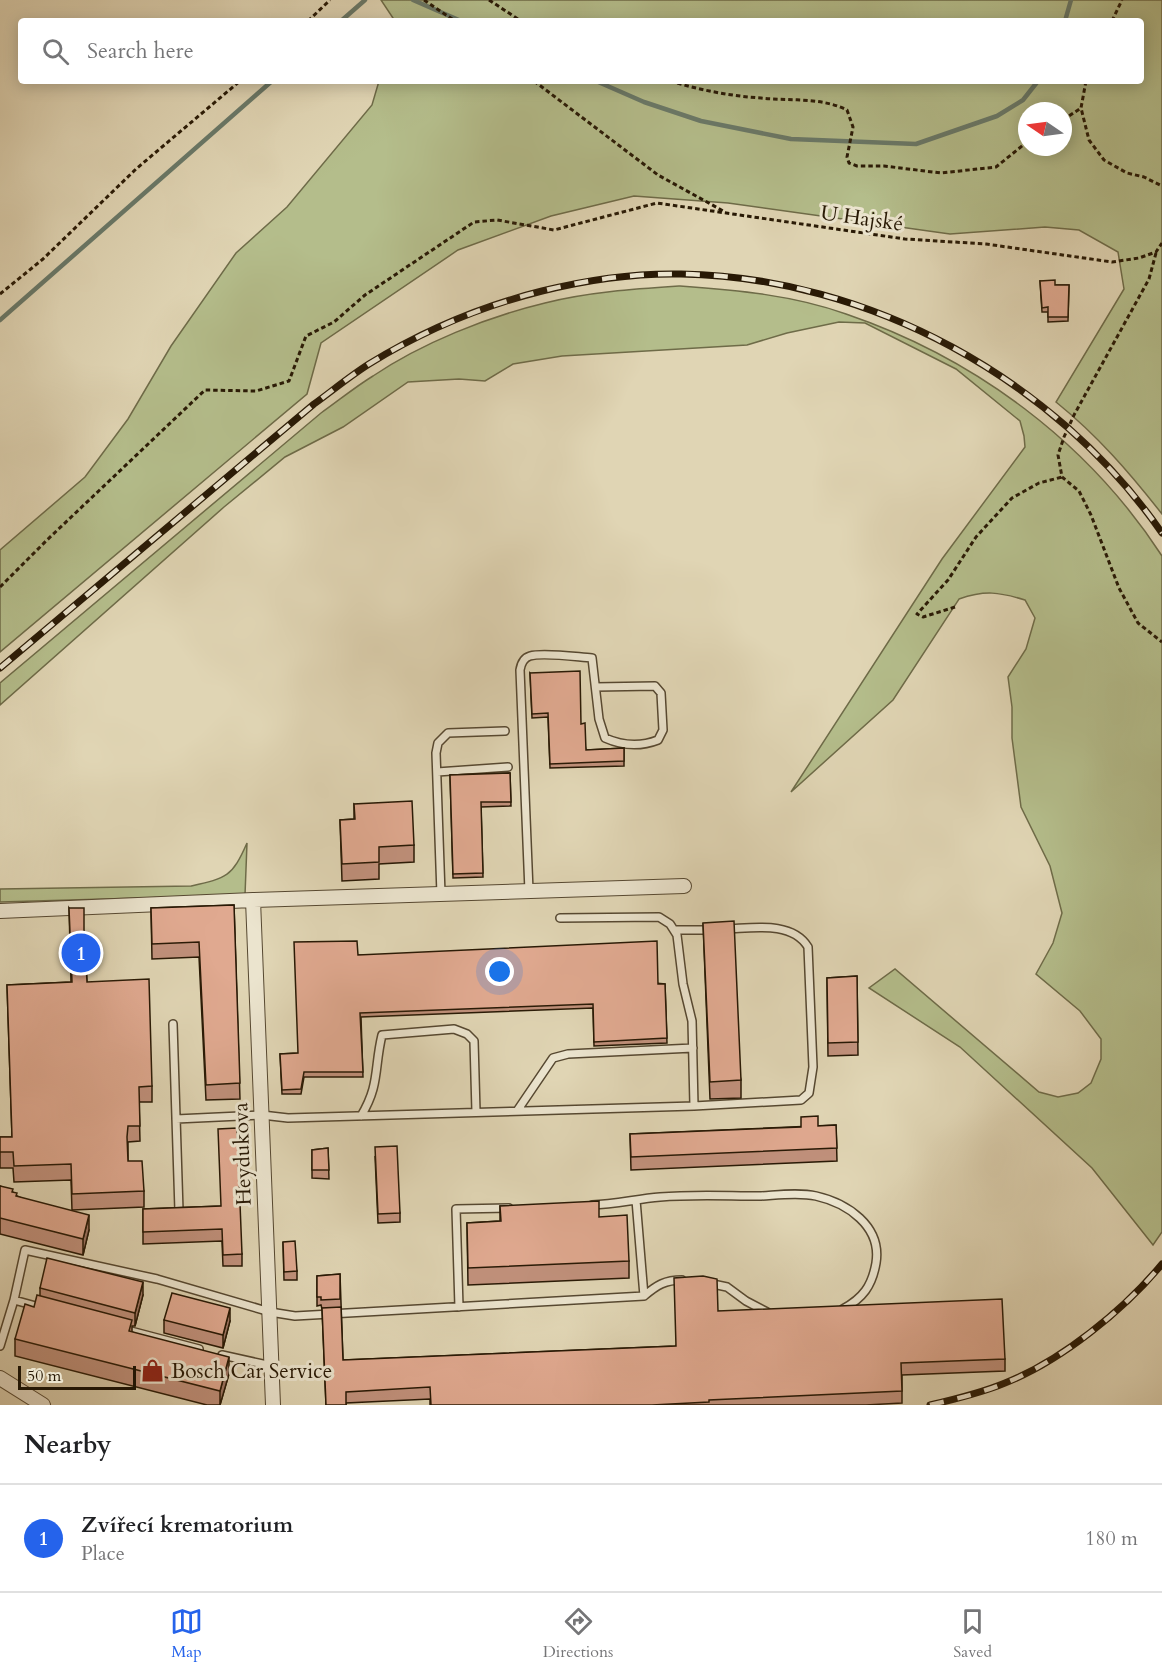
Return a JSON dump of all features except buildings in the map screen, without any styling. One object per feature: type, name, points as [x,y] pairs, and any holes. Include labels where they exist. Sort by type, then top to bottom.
[{"type":"street","points":[[0,911],[684,886]]},
{"type":"street","name":"Heydukova","points":[[253,900],[273,1405]]},
{"type":"street","points":[[0,1378],[43,1405]]},
{"type":"lane","points":[[529,891],[521,663],[528,656],[542,654],[592,658],[599,719],[605,738],[621,745],[646,745],[658,740],[663,730],[661,693],[655,686],[596,687]]},
{"type":"lane","points":[[441,894],[438,743],[448,733],[505,731]]},
{"type":"lane","points":[[437,772],[508,767]]},
{"type":"lane","points":[[560,918],[658,917],[670,924],[678,935],[684,984],[692,1021],[694,1106]]},
{"type":"lane","points":[[176,1119],[261,1115],[288,1118],[694,1106],[801,1100],[809,1093],[813,1067],[808,947],[804,940],[791,932],[772,928],[674,930]]},
{"type":"lane","points":[[173,1024],[179,1211]]},
{"type":"lane","points":[[361,1116],[376,1083],[382,1035],[454,1029],[467,1034],[474,1041],[476,1112]]},
{"type":"lane","points":[[517,1111],[553,1058],[568,1054],[693,1048]]},
{"type":"lane","points":[[579,1205],[661,1197],[814,1195],[844,1205],[870,1227],[877,1261],[871,1282],[858,1301],[841,1310],[832,1311]]},
{"type":"lane","points":[[636,1200],[644,1296]]},
{"type":"lane","points":[[459,1307],[456,1209],[512,1208]]},
{"type":"lane","points":[[0,1347],[14,1300],[25,1250],[157,1279],[270,1312],[295,1316],[644,1296],[659,1284],[669,1280],[687,1280]]},
{"type":"lane","points":[[696,1280],[727,1287],[764,1312],[774,1313]]},
{"type":"lane","points":[[14,1300],[48,1309]]},
{"type":"lane","points":[[117,1328],[272,1366]]},
{"type":"path","points":[[311,18],[330,0]]},
{"type":"path","points":[[424,0],[451,18]]},
{"type":"path","points":[[489,0],[516,18]]},
{"type":"path","points":[[1113,18],[1122,0]]},
{"type":"path","points":[[0,294],[43,259],[136,169],[236,84]]},
{"type":"path","points":[[538,84],[658,175],[729,214]]},
{"type":"path","points":[[680,84],[703,91],[836,104],[847,110],[853,127],[847,157],[849,163],[857,166],[884,166],[941,173],[996,167],[1018,149]]},
{"type":"path","points":[[1085,84],[1081,108],[1089,140],[1104,160],[1127,173],[1144,177],[1162,186]]},
{"type":"path","points":[[1072,114],[1081,108]]},
{"type":"path","name":"U Hajské","points":[[0,587],[206,390],[256,391],[289,381],[306,336],[334,322],[365,295],[474,222],[497,220],[554,230],[657,203],[905,240],[986,244],[1112,262],[1139,258],[1156,252]]},
{"type":"path","points":[[1162,243],[1156,252],[1149,279],[1074,415],[1058,455],[1062,477],[1079,491],[1091,515],[1119,588],[1138,623],[1162,642]]},
{"type":"path","points":[[955,607],[923,617],[917,614],[948,580],[976,537],[1012,498],[1039,483],[1062,477]]},
{"type":"green space","points":[[381,0],[1162,0],[1162,514],[1112,455],[1056,402],[1124,289],[1118,252],[1079,230],[1045,227],[950,234],[728,203],[634,196],[551,216],[458,250],[321,343],[307,394],[0,652],[0,550],[85,477],[128,419],[171,346],[236,253],[287,207],[372,105],[378,84],[1144,84],[1144,18],[393,18]]},
{"type":"green space","points":[[680,286],[764,294],[806,302],[894,332],[939,354],[983,380],[1025,409],[1064,441],[1100,476],[1162,556],[1162,1232],[1153,1245],[1092,1168],[960,1047],[869,988],[895,969],[1039,1092],[1058,1097],[1078,1093],[1091,1083],[1101,1059],[1101,1039],[1080,1011],[1036,974],[1053,943],[1062,913],[1050,866],[1021,807],[1012,738],[1012,707],[1008,677],[1026,649],[1035,618],[1025,600],[992,593],[959,599],[893,700],[791,792],[942,559],[1025,447],[1020,421],[956,369],[865,323],[839,322],[787,333],[747,345],[562,356],[513,364],[485,381],[459,379],[408,382],[343,427],[285,457],[224,507],[0,705],[0,683],[321,413],[392,364],[456,332],[523,309],[562,299],[595,294]]},
{"type":"green space","points":[[247,843],[245,895],[0,902],[0,889],[191,886],[221,878],[227,874],[237,863]]},
{"type":"waterway","points":[[344,18],[365,0]]},
{"type":"waterway","points":[[413,0],[454,18]]},
{"type":"waterway","points":[[1066,18],[1071,0]]},
{"type":"waterway","points":[[0,320],[269,84]]},
{"type":"waterway","points":[[603,84],[644,102],[701,121],[791,139],[916,144],[997,116],[1023,100],[1036,84]]},
{"type":"railway","points":[[0,668],[314,404],[369,364],[431,331],[497,304],[559,287],[611,278],[681,274],[751,280],[820,294],[888,317],[952,347],[1012,384],[1068,428],[1118,478],[1162,533]]},
{"type":"railway","points":[[930,1405],[996,1387],[1048,1362],[1110,1316],[1162,1264]]},
{"type":"place","name":"Zvířecí krematorium","points":[[81,953]]},
{"type":"place","name":"Bosch Car Service","points":[[153,1371]]}]
